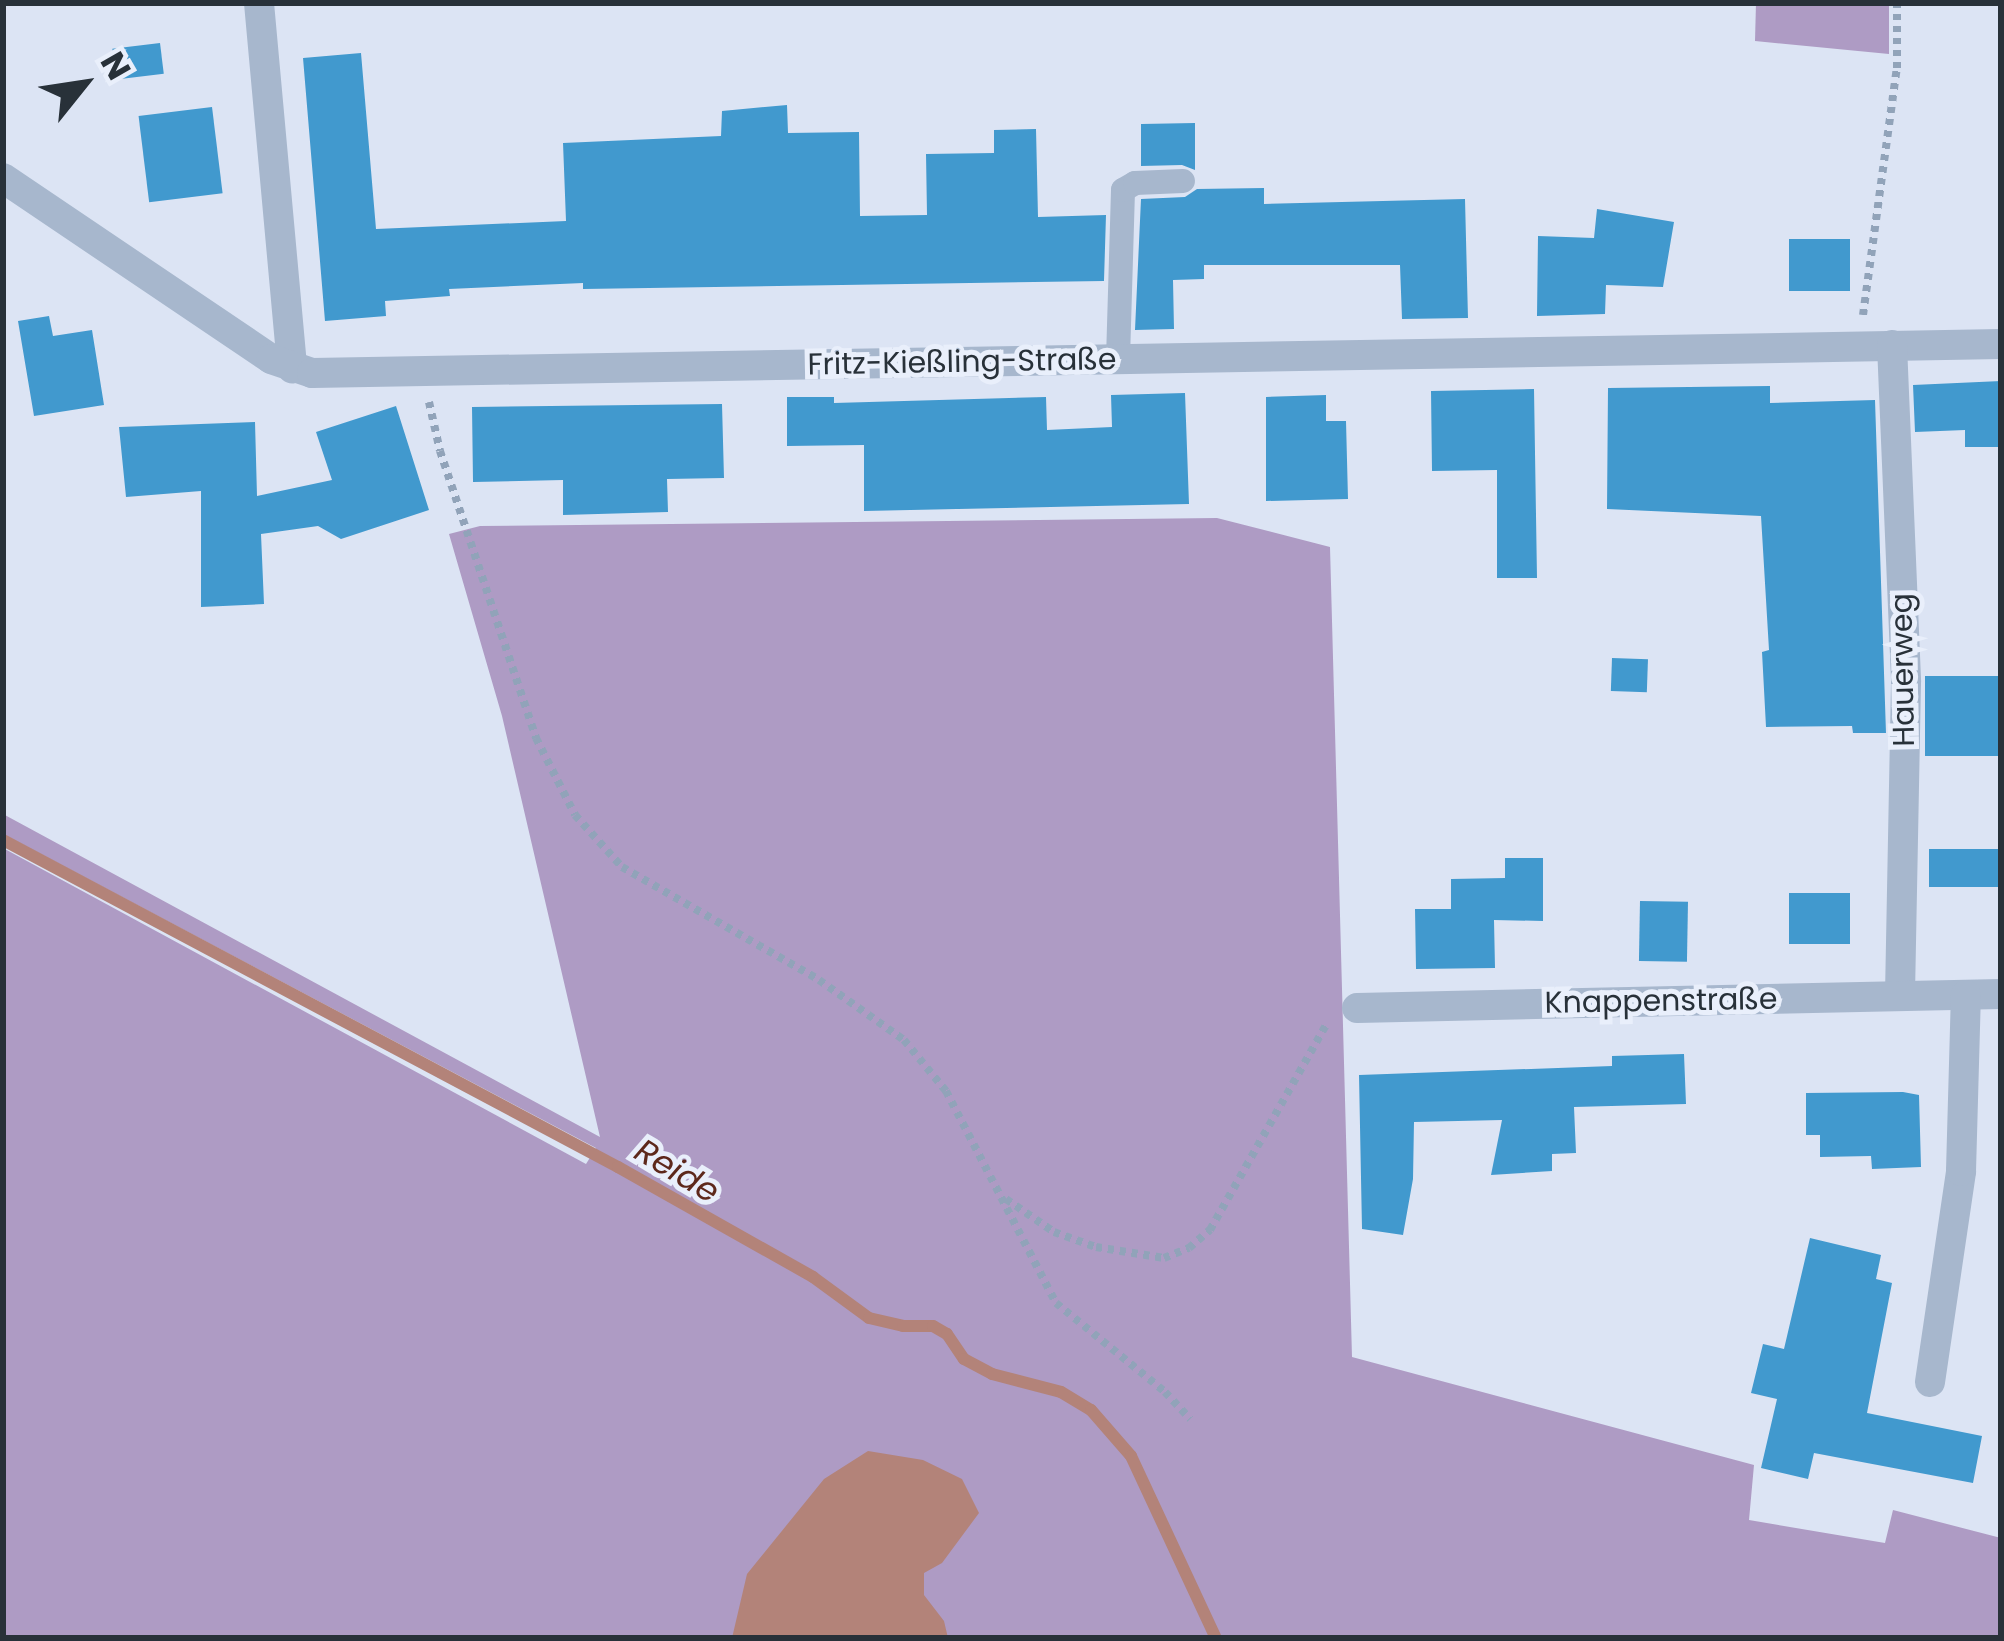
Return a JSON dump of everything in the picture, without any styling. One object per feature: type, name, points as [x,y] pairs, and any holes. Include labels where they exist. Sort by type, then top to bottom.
[{"type":"street","points":[[259,3],[292,369]]},
{"type":"street","points":[[3,178],[292,369]]},
{"type":"street","name":"Fritz-Kießling-Straße","points":[[292,369],[422,371],[2001,344]]},
{"type":"street","name":"Hauerweg","points":[[1892,345],[1906,682],[1900,995]]},
{"type":"street","name":"Knappenstraße","points":[[1357,1008],[2001,994]]},
{"type":"street","points":[[1930,1382],[1961,1172],[1966,995]]},
{"type":"lane","points":[[1118,359],[1123,190],[1135,183],[1184,181]]},
{"type":"path","points":[[1858,346],[1898,68],[1897,3]]},
{"type":"path","points":[[422,371],[440,451],[536,738],[574,814],[622,866],[819,980],[904,1040],[946,1091],[1056,1303],[1165,1392],[1190,1419]]},
{"type":"path","points":[[1005,1198],[1054,1232],[1096,1247],[1165,1258],[1189,1248],[1210,1230],[1330,1018],[1338,1010],[1357,1008]]},
{"type":"shaded area","points":[[1756,3],[1889,3],[1889,54],[1755,41]]},
{"type":"shaded area","points":[[1217,518],[1330,547],[1352,1357],[1754,1465],[1749,1520],[1885,1543],[1893,1510],[2001,1538],[2001,1638],[3,1638],[3,848],[586,1164],[596,1148],[3,834],[3,814],[600,1137],[502,716],[449,534],[480,526]]},
{"type":"shaded area","points":[[868,1451],[923,1460],[962,1479],[979,1513],[942,1563],[924,1573],[924,1595],[944,1621],[948,1638],[732,1638],[747,1574],[824,1479]]},
{"type":"building","points":[[160,43],[164,74],[116,80],[112,49]]},
{"type":"building","points":[[361,53],[376,229],[566,221],[563,143],[721,136],[722,111],[787,105],[788,133],[859,132],[860,216],[927,215],[926,154],[994,153],[994,130],[1036,129],[1038,217],[1106,215],[1104,281],[583,289],[583,283],[449,289],[450,296],[385,301],[386,316],[325,321],[303,58]]},
{"type":"building","points":[[212,107],[223,193],[149,202],[139,116]]},
{"type":"building","points":[[1195,123],[1195,170],[1182,165],[1141,166],[1141,124]]},
{"type":"building","points":[[1264,188],[1264,204],[1465,199],[1468,318],[1402,319],[1400,265],[1204,265],[1204,279],[1173,280],[1174,329],[1135,330],[1141,199],[1185,197],[1197,189]]},
{"type":"building","points":[[1597,209],[1674,222],[1663,287],[1606,285],[1605,314],[1537,316],[1538,236],[1594,238]]},
{"type":"building","points":[[1789,239],[1850,239],[1850,291],[1789,291]]},
{"type":"building","points":[[49,316],[53,336],[92,330],[104,405],[34,416],[18,321]]},
{"type":"building","points":[[2001,381],[2001,447],[1965,447],[1965,430],[1915,432],[1913,385]]},
{"type":"building","points":[[1770,386],[1770,403],[1875,400],[1886,733],[1853,733],[1852,726],[1766,727],[1762,652],[1769,650],[1761,516],[1607,509],[1608,388]]},
{"type":"building","points":[[1534,389],[1537,578],[1497,578],[1497,470],[1432,471],[1431,391]]},
{"type":"building","points":[[1185,393],[1189,504],[864,511],[864,445],[787,446],[787,397],[834,397],[834,403],[1046,397],[1047,430],[1112,427],[1111,395]]},
{"type":"building","points":[[1326,395],[1326,421],[1346,421],[1348,499],[1266,501],[1266,397]]},
{"type":"building","points":[[722,404],[724,478],[667,479],[668,512],[563,515],[563,480],[473,482],[472,407]]},
{"type":"building","points":[[396,406],[429,510],[341,539],[318,526],[261,534],[264,604],[201,607],[201,491],[126,497],[119,427],[255,422],[257,496],[332,480],[316,432]]},
{"type":"building","points":[[1612,658],[1648,659],[1647,692],[1611,691]]},
{"type":"building","points":[[1925,676],[2001,676],[2001,756],[1925,756]]},
{"type":"building","points":[[1929,849],[2001,849],[2001,887],[1929,887]]},
{"type":"building","points":[[1505,858],[1543,858],[1543,921],[1494,920],[1495,968],[1416,969],[1415,909],[1451,909],[1451,879],[1505,878]]},
{"type":"building","points":[[1789,893],[1850,893],[1850,944],[1789,944]]},
{"type":"building","points":[[1640,901],[1688,902],[1687,962],[1639,961]]},
{"type":"building","points":[[1684,1054],[1686,1104],[1574,1107],[1576,1153],[1552,1154],[1552,1171],[1491,1175],[1502,1120],[1414,1122],[1413,1179],[1403,1235],[1362,1229],[1359,1075],[1612,1066],[1612,1056]]},
{"type":"building","points":[[1806,1093],[1919,1095],[1921,1167],[1872,1169],[1871,1156],[1820,1157],[1820,1135],[1806,1135]]},
{"type":"building","points":[[1810,1238],[1881,1255],[1876,1279],[1892,1283],[1867,1413],[1982,1436],[1973,1483],[1814,1453],[1808,1479],[1761,1468],[1777,1399],[1751,1393],[1763,1344],[1784,1349]]},
{"type":"waterway","name":"Reide","points":[[3,840],[618,1167],[813,1277],[869,1318],[903,1326],[933,1326],[947,1334],[964,1359],[992,1374],[1061,1392],[1091,1410],[1131,1456],[1216,1638]]}]
